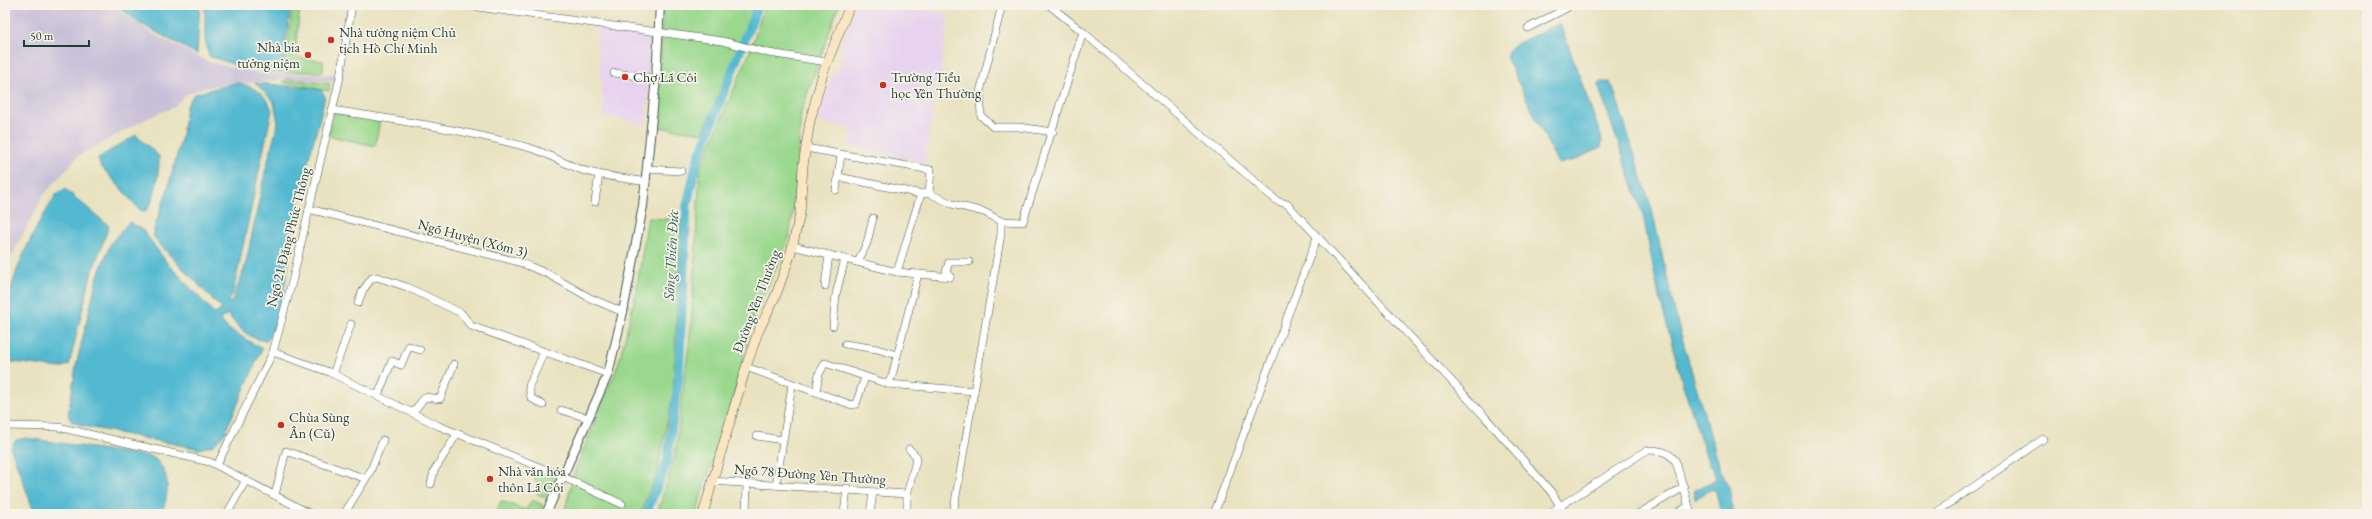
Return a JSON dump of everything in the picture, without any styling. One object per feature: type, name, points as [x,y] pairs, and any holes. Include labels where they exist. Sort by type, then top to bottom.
[{"type":"main road","name":"Đường Yên Thường","points":[[703,514],[711,481],[746,367],[758,332],[776,295],[793,246],[800,214],[810,121],[827,62],[850,5]]},
{"type":"street","name":"Ngõ 21 Đặng Phúc Thông","points":[[217,465],[273,352],[332,110],[352,5]]},
{"type":"street","points":[[464,5],[659,32],[755,48],[769,53],[827,62]]},
{"type":"street","points":[[546,514],[561,476],[608,374],[623,312],[646,182],[656,78],[660,5]]},
{"type":"street","points":[[1002,5],[980,92],[981,116],[993,127],[1019,127],[1053,132]]},
{"type":"street","points":[[1049,5],[1083,32],[1277,201],[1287,204],[1485,417],[1552,493],[1565,514]]},
{"type":"street","points":[[1528,28],[1567,8],[1567,5]]},
{"type":"street","points":[[839,177],[925,194],[952,204],[984,212],[1001,221],[1023,222],[1053,132],[1083,32]]},
{"type":"street","points":[[614,73],[656,78]]},
{"type":"street","points":[[332,110],[402,120],[529,148],[553,156],[577,168],[599,174],[646,182]]},
{"type":"street","points":[[806,148],[931,170],[925,194],[897,272]]},
{"type":"street","points":[[836,190],[841,155]]},
{"type":"street","points":[[647,169],[681,171]]},
{"type":"street","points":[[595,202],[599,174]]},
{"type":"street","name":"Ngõ Huyện (Xóm 3)","points":[[309,209],[519,262],[548,274],[590,298],[623,312]]},
{"type":"street","points":[[858,262],[866,243],[873,218]]},
{"type":"street","points":[[953,514],[1001,234],[1001,221]]},
{"type":"street","points":[[1214,514],[1317,237]]},
{"type":"street","points":[[793,246],[897,272],[950,278],[946,272],[949,262],[969,262]]},
{"type":"street","points":[[825,286],[829,255]]},
{"type":"street","points":[[833,326],[836,294],[845,259]]},
{"type":"street","points":[[888,384],[918,274]]},
{"type":"street","points":[[358,303],[363,290],[372,278],[377,277],[395,282],[462,313],[471,326],[608,374]]},
{"type":"street","points":[[333,374],[351,324]]},
{"type":"street","points":[[845,344],[897,354]]},
{"type":"street","points":[[378,395],[392,361],[401,366],[409,346],[420,350]]},
{"type":"street","points":[[273,352],[333,374],[457,434],[561,476],[622,504]]},
{"type":"street","points":[[543,405],[531,398],[529,386],[544,352]]},
{"type":"street","points":[[816,392],[820,374],[825,363],[888,384],[974,391]]},
{"type":"street","points":[[413,412],[425,397],[440,399],[454,364]]},
{"type":"street","points":[[746,367],[836,400],[856,404],[865,377]]},
{"type":"street","points":[[776,485],[792,385]]},
{"type":"street","points":[[561,410],[588,418]]},
{"type":"street","points":[[5,426],[58,427],[217,465],[311,514]]},
{"type":"street","points":[[431,484],[434,470],[457,434]]},
{"type":"street","points":[[757,436],[782,440]]},
{"type":"street","points":[[1934,514],[2043,439]]},
{"type":"street","points":[[344,514],[364,478],[370,472],[383,440]]},
{"type":"street","points":[[906,514],[907,494],[917,457],[909,449]]},
{"type":"street","points":[[1548,514],[1647,450],[1661,451],[1672,456],[1676,462],[1691,514]]},
{"type":"street","points":[[275,495],[286,451],[364,478]]},
{"type":"street","points":[[227,514],[246,480]]},
{"type":"street","name":"Ngõ 78 Đường Yên Thường","points":[[711,481],[824,490],[847,488],[873,492],[907,494]]},
{"type":"street","points":[[746,483],[746,514]]},
{"type":"street","points":[[1638,514],[1684,487]]},
{"type":"street","points":[[844,514],[847,488]]},
{"type":"street","points":[[870,514],[873,492]]},
{"type":"street","points":[[292,514],[296,506]]},
{"type":"street","points":[[1676,514],[1689,506]]},
{"type":"shaded area","points":[[5,5],[112,5],[153,34],[209,62],[259,73],[335,75],[335,82],[287,79],[206,87],[186,94],[174,107],[150,117],[79,155],[43,196],[12,255],[5,280]]},
{"type":"shaded area","name":"Trường Tiểu học Yên Thường","points":[[855,5],[890,5],[949,14],[940,77],[935,92],[925,163],[849,146],[853,128],[816,122],[833,75],[839,69],[842,55],[840,45]]},
{"type":"shaded area","name":"Chợ Lã Côi","points":[[596,24],[649,33],[651,37],[646,125],[624,120],[622,118],[604,117]]},
{"type":"green space","points":[[293,5],[300,5],[295,54],[299,58],[323,61],[323,72],[284,72]]},
{"type":"green space","points":[[663,5],[755,5],[703,133],[658,127]]},
{"type":"green space","points":[[765,5],[839,5],[801,112],[795,197],[789,239],[751,324],[732,404],[702,491],[697,514],[657,514],[675,456],[691,327],[700,168],[749,54]]},
{"type":"green space","points":[[287,79],[330,84],[329,91],[283,82]]},
{"type":"green space","points":[[334,112],[380,120],[375,146],[329,136]]},
{"type":"green space","points":[[648,218],[681,220],[673,393],[657,474],[640,514],[564,514],[575,470],[618,365],[635,298]]},
{"type":"green space","points":[[538,469],[558,475],[548,499],[536,493],[537,484],[534,479]]},
{"type":"green space","points":[[532,500],[543,505],[539,514],[495,514],[501,501],[526,510]]},
{"type":"water","points":[[117,5],[200,5],[197,54],[139,23]]},
{"type":"water","points":[[205,5],[291,5],[282,71],[241,67],[209,56],[205,39]]},
{"type":"water","points":[[1560,23],[1602,139],[1601,147],[1575,160],[1558,164],[1507,59],[1507,53],[1512,46]]},
{"type":"water","points":[[1601,82],[1610,82],[1614,90],[1652,210],[1677,321],[1722,475],[1728,483],[1734,514],[1721,514],[1716,492],[1712,489],[1695,499],[1694,491],[1716,479],[1712,466],[1709,465],[1683,385],[1658,292],[1643,215],[1598,85]]},
{"type":"water","points":[[237,83],[249,86],[258,91],[266,99],[272,110],[233,293],[229,301],[231,304],[245,267],[265,172],[278,123],[274,102],[255,83],[312,88],[321,90],[325,96],[297,205],[283,297],[268,340],[262,340],[250,336],[235,323],[228,314],[220,319],[227,328],[262,349],[224,435],[214,445],[199,449],[83,426],[71,421],[68,415],[76,366],[97,278],[111,243],[129,222],[142,229],[168,264],[215,314],[222,309],[159,244],[154,237],[154,229],[168,188],[182,136],[186,107],[194,94]]},
{"type":"water","points":[[136,135],[159,156],[154,196],[145,211],[140,210],[100,165],[98,158]]},
{"type":"water","points":[[65,189],[109,226],[91,275],[69,365],[60,368],[6,361],[6,316],[9,297],[20,261],[37,227],[57,193]]},
{"type":"water","points":[[26,438],[152,457],[158,462],[166,475],[167,491],[161,514],[35,514],[11,449],[16,440]]},
{"type":"waterway","name":"Sông Thiên Đức","points":[[646,514],[667,462],[679,376],[687,205],[697,161],[758,5]]},
{"type":"place","name":"Nhà tưởng niệm Chủ tịch Hồ Chí Minh","points":[[331,40]]},
{"type":"place","name":"Nhà bia tưởng niệm","points":[[308,55]]},
{"type":"place","name":"Chợ Lã Côi","points":[[625,77]]},
{"type":"place","name":"Trường Tiểu học Yên Thường","points":[[883,85]]},
{"type":"place","name":"Chùa Sùng Ân (Cũ)","points":[[281,425]]},
{"type":"place","name":"Nhà văn hóa thôn Lã Côi","points":[[490,479]]}]
